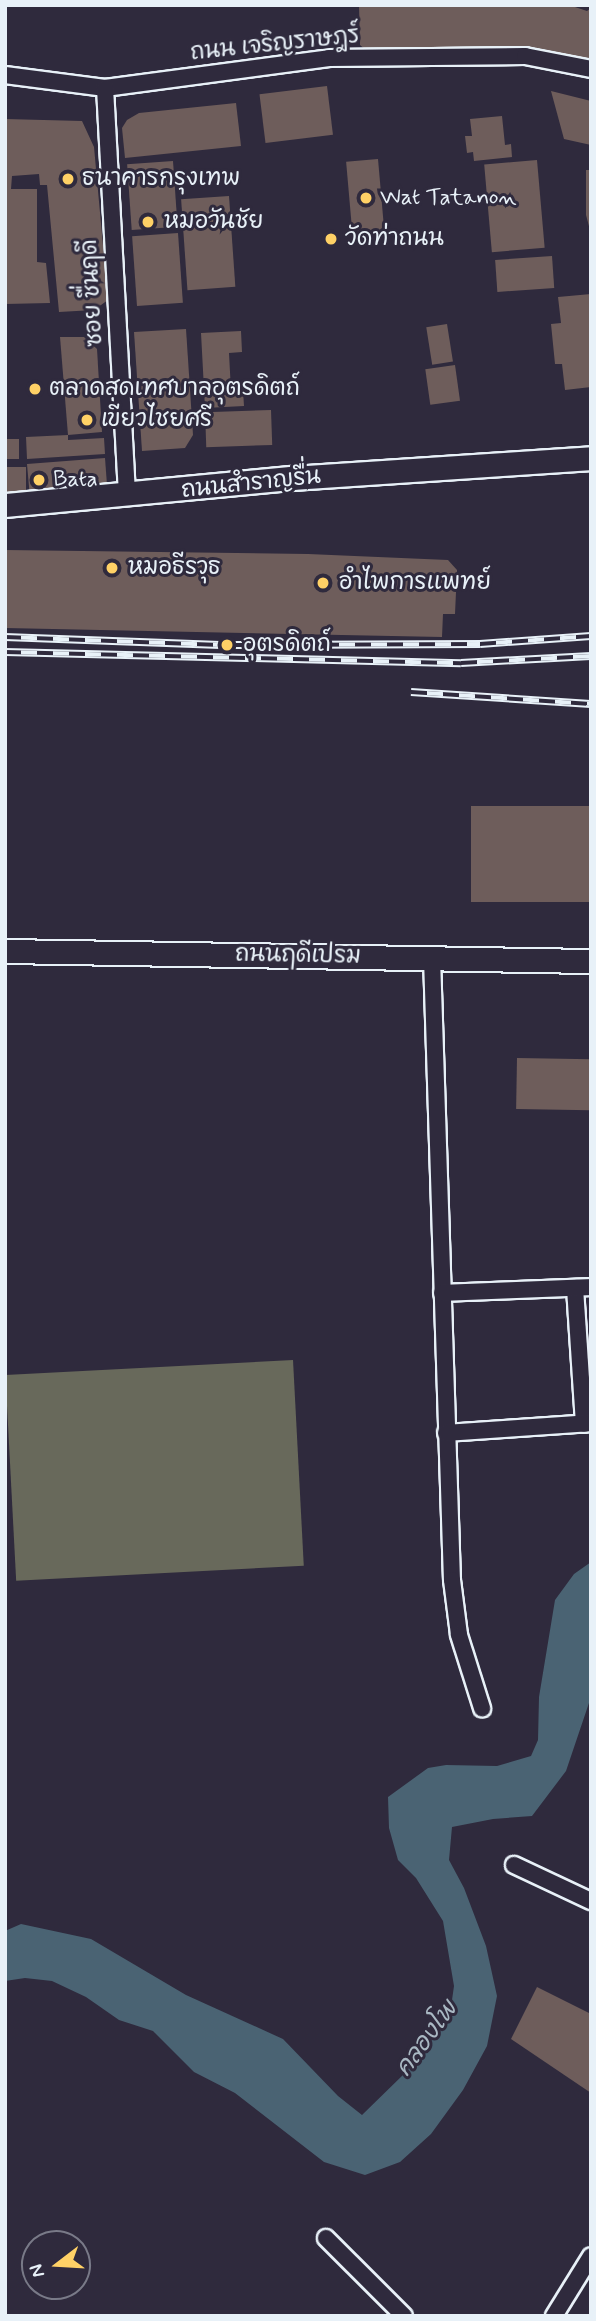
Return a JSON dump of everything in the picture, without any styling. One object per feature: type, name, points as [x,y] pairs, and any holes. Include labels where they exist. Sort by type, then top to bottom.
[{"type":"street","name":"ถนน เจริญราษฎร์","points":[[5,75],[106,88],[329,58],[525,56],[591,69]]},
{"type":"street","name":"ซอย ชื่นฤดี","points":[[106,88],[127,496]]},
{"type":"street","name":"ถนนสำราญรื่น","points":[[5,505],[127,496],[292,478],[591,458]]},
{"type":"street","name":"ถนนสำราญรื่น","points":[[497,463],[591,472]]},
{"type":"street","name":"ถนนฤดีเปรม","points":[[5,951],[591,961]]},
{"type":"street","points":[[432,958],[452,1580],[459,1635],[482,1708]]},
{"type":"street","points":[[442,1293],[583,1287],[587,1423],[446,1433]]},
{"type":"street","points":[[514,1865],[591,1901]]},
{"type":"street","points":[[326,2238],[404,2316]]},
{"type":"street","points":[[554,2316],[588,2267]]},
{"type":"green space","points":[[293,1360],[304,1566],[16,1581],[5,1375]]},
{"type":"water","points":[[591,1562],[591,1697],[566,1771],[532,1816],[493,1819],[452,1827],[449,1860],[464,1888],[486,1946],[497,1996],[487,2046],[463,2090],[431,2134],[400,2162],[365,2175],[324,2162],[235,2093],[194,2072],[153,2031],[119,2020],[86,1997],[52,1981],[25,1978],[5,1981],[5,1931],[21,1924],[91,1939],[186,1995],[283,2039],[338,2096],[362,2115],[405,2073],[450,2014],[454,1986],[443,1921],[416,1878],[398,1860],[389,1828],[388,1797],[428,1768],[446,1765],[497,1766],[531,1756],[538,1740],[539,1697],[555,1600],[574,1574]]},
{"type":"building","points":[[359,5],[569,5],[587,11],[591,8],[591,63],[368,52],[360,45]]},
{"type":"building","points":[[327,86],[333,135],[265,143],[260,94]]},
{"type":"building","points":[[551,91],[591,101],[591,145],[564,139]]},
{"type":"building","points":[[236,103],[241,146],[125,158],[122,128],[127,120],[139,113]]},
{"type":"building","points":[[502,116],[505,145],[511,144],[512,157],[474,161],[473,152],[467,153],[465,136],[472,136],[470,119]]},
{"type":"building","points":[[5,119],[82,121],[94,147],[108,300],[94,310],[59,312],[47,185],[40,185],[39,174],[12,176],[11,189],[37,189],[37,262],[46,263],[50,303],[5,304]]},
{"type":"building","name":"Wat Tatanon","points":[[378,159],[385,234],[353,237],[346,162]]},
{"type":"building","points":[[537,160],[545,248],[492,252],[484,165]]},
{"type":"building","points":[[173,161],[178,227],[132,230],[127,164]]},
{"type":"building","points":[[586,170],[591,170],[590,230],[586,215]]},
{"type":"building","points":[[229,196],[235,287],[187,290],[181,199]]},
{"type":"building","points":[[178,233],[183,303],[137,306],[132,236]]},
{"type":"building","points":[[552,256],[554,288],[497,292],[495,260]]},
{"type":"building","points":[[591,294],[591,387],[565,390],[562,364],[555,364],[551,324],[561,323],[558,297]]},
{"type":"building","points":[[447,324],[453,362],[432,365],[426,327]]},
{"type":"building","points":[[186,329],[193,435],[185,448],[142,451],[134,332]]},
{"type":"building","points":[[241,331],[242,352],[229,353],[231,391],[243,390],[244,406],[205,408],[201,333]]},
{"type":"building","points":[[60,337],[84,337],[97,349],[102,432],[68,435]]},
{"type":"building","points":[[455,365],[460,401],[430,405],[425,369]]},
{"type":"building","points":[[271,410],[272,445],[206,447],[205,412]]},
{"type":"building","points":[[68,435],[68,440],[104,438],[105,454],[27,459],[26,437]]},
{"type":"building","points":[[5,439],[19,439],[19,459],[5,459]]},
{"type":"building","points":[[105,458],[107,485],[30,498],[27,464]]},
{"type":"building","points":[[5,467],[26,467],[26,498],[5,498]]},
{"type":"building","points":[[5,550],[308,554],[448,560],[457,570],[455,614],[443,614],[442,637],[5,628]]},
{"type":"building","points":[[471,806],[591,806],[591,902],[471,902]]},
{"type":"building","points":[[517,1058],[591,1059],[590,1110],[516,1109]]},
{"type":"building","points":[[537,1987],[591,2014],[591,2093],[511,2039]]},
{"type":"railway","points":[[5,637],[227,645],[480,644],[591,636]]},
{"type":"railway","points":[[5,652],[461,663],[591,656]]},
{"type":"railway","points":[[411,692],[591,704]]},
{"type":"place","name":"ธนาคารกรุงเทพ","points":[[68,179]]},
{"type":"place","name":"Wat Tatanon","points":[[366,198]]},
{"type":"place","name":"หมอวันชัย","points":[[148,222]]},
{"type":"place","name":"วัดท่าถนน","points":[[331,239]]},
{"type":"place","name":"ตลาดสดเทศบาลอุตรดิตถ์","points":[[35,389]]},
{"type":"place","name":"เขียวไชยศรี","points":[[87,420]]},
{"type":"place","name":"Bata","points":[[39,480]]},
{"type":"place","name":"หมอธีรวุธ","points":[[112,568]]},
{"type":"place","name":"อำไพการแพทย์","points":[[323,583]]},
{"type":"place","name":"อุตรดิตถ์","points":[[227,645]]},
{"type":"water label","name":"คลองโพ","points":[[427,2039]]}]
